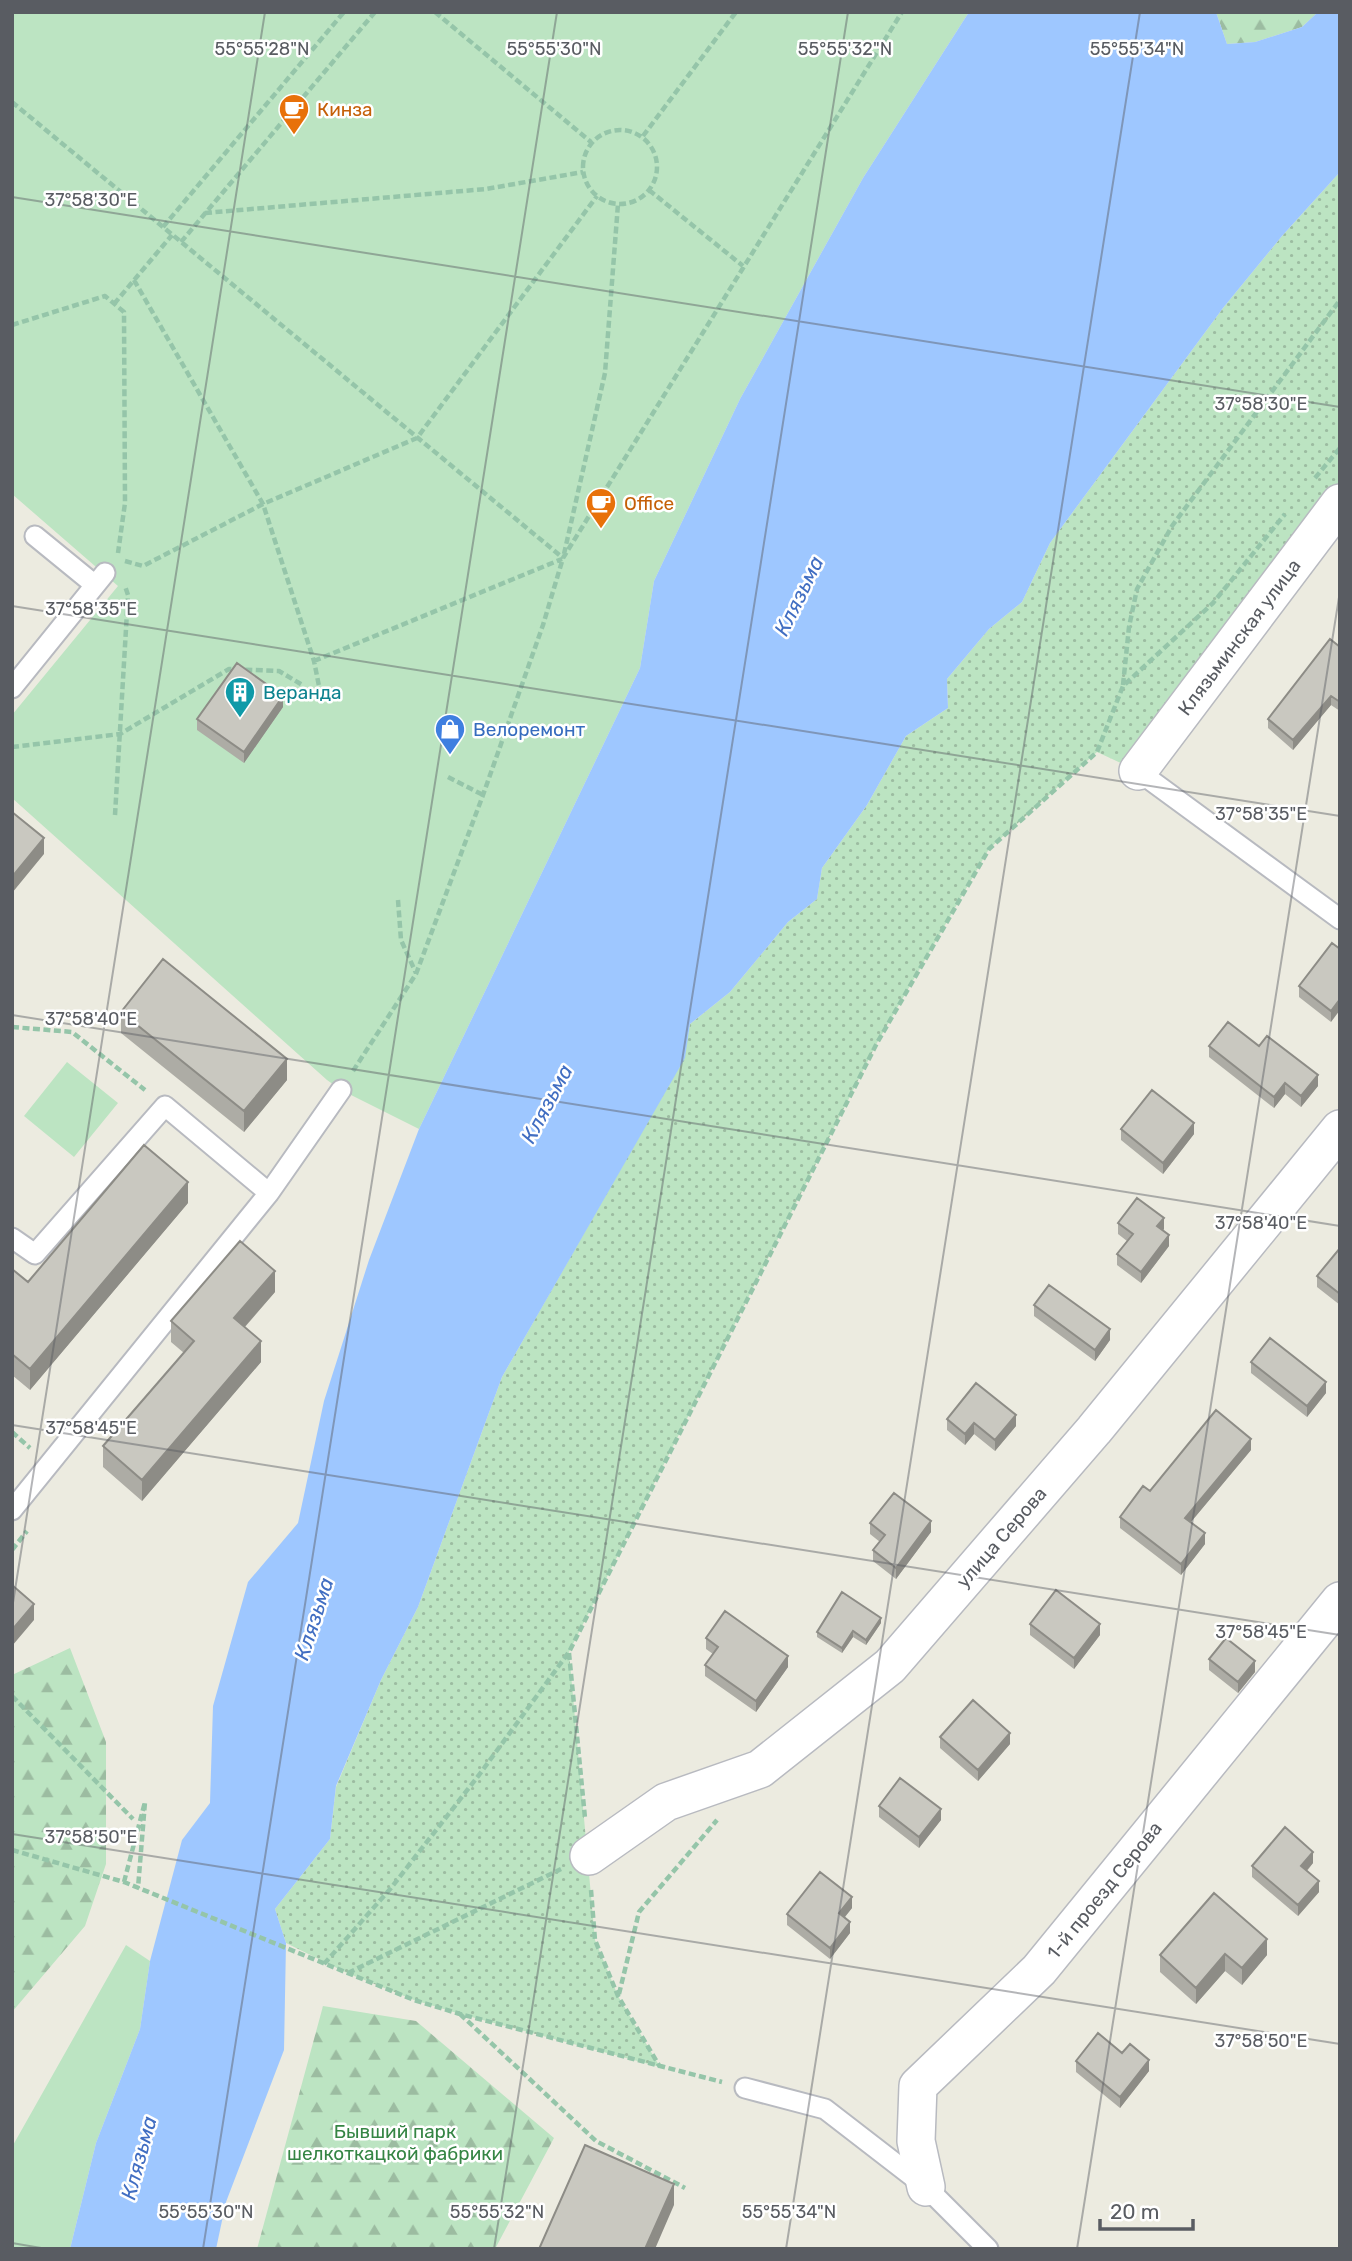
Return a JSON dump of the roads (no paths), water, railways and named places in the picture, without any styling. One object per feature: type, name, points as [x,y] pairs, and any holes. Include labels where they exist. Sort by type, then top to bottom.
[{"type":"street","name":"Клязьминская улица","points":[[1138,771],[1327,491]]},
{"type":"street","name":"улица Серова","points":[[589,1856],[666,1802],[760,1769],[890,1666],[1094,1430],[1340,1129]]},
{"type":"street","name":"1-й проезд Серова","points":[[926,2187],[916,2141],[918,2086],[1039,1970],[1340,1601]]},
{"type":"lane","points":[[12,688],[110,572],[34,536]]},
{"type":"lane","points":[[1138,771],[1340,919]]},
{"type":"lane","points":[[12,1510],[269,1193],[341,1090]]},
{"type":"lane","points":[[12,1238],[35,1254],[165,1106],[269,1193]]},
{"type":"lane","points":[[745,2088],[825,2109],[926,2187],[988,2249]]},
{"type":"water","name":"Клязьма","points":[[969,12],[1216,12],[1227,44],[1255,42],[1302,27],[1318,12],[1340,12],[1340,172],[1282,236],[1223,308],[1050,543],[1022,602],[989,629],[947,679],[948,708],[906,736],[867,805],[822,868],[817,899],[788,922],[730,992],[690,1024],[685,1058],[502,1377],[418,1607],[381,1680],[336,1786],[330,1839],[275,1909],[286,1943],[284,2050],[226,2202],[216,2249],[70,2249],[96,2143],[140,2029],[150,1961],[182,1840],[210,1803],[213,1706],[248,1582],[298,1523],[324,1401],[369,1260],[419,1129],[640,668],[654,581],[740,399],[863,178]]},
{"type":"place","name":"Кинза","points":[[294,136]]},
{"type":"place","name":"Office","points":[[601,530]]},
{"type":"place","name":"Веранда","points":[[240,719]]},
{"type":"place","name":"Велоремонт","points":[[450,756]]},
{"type":"park label","name":"Бывший парк шелкоткацкой фабрики","points":[[395,2142]]}]
